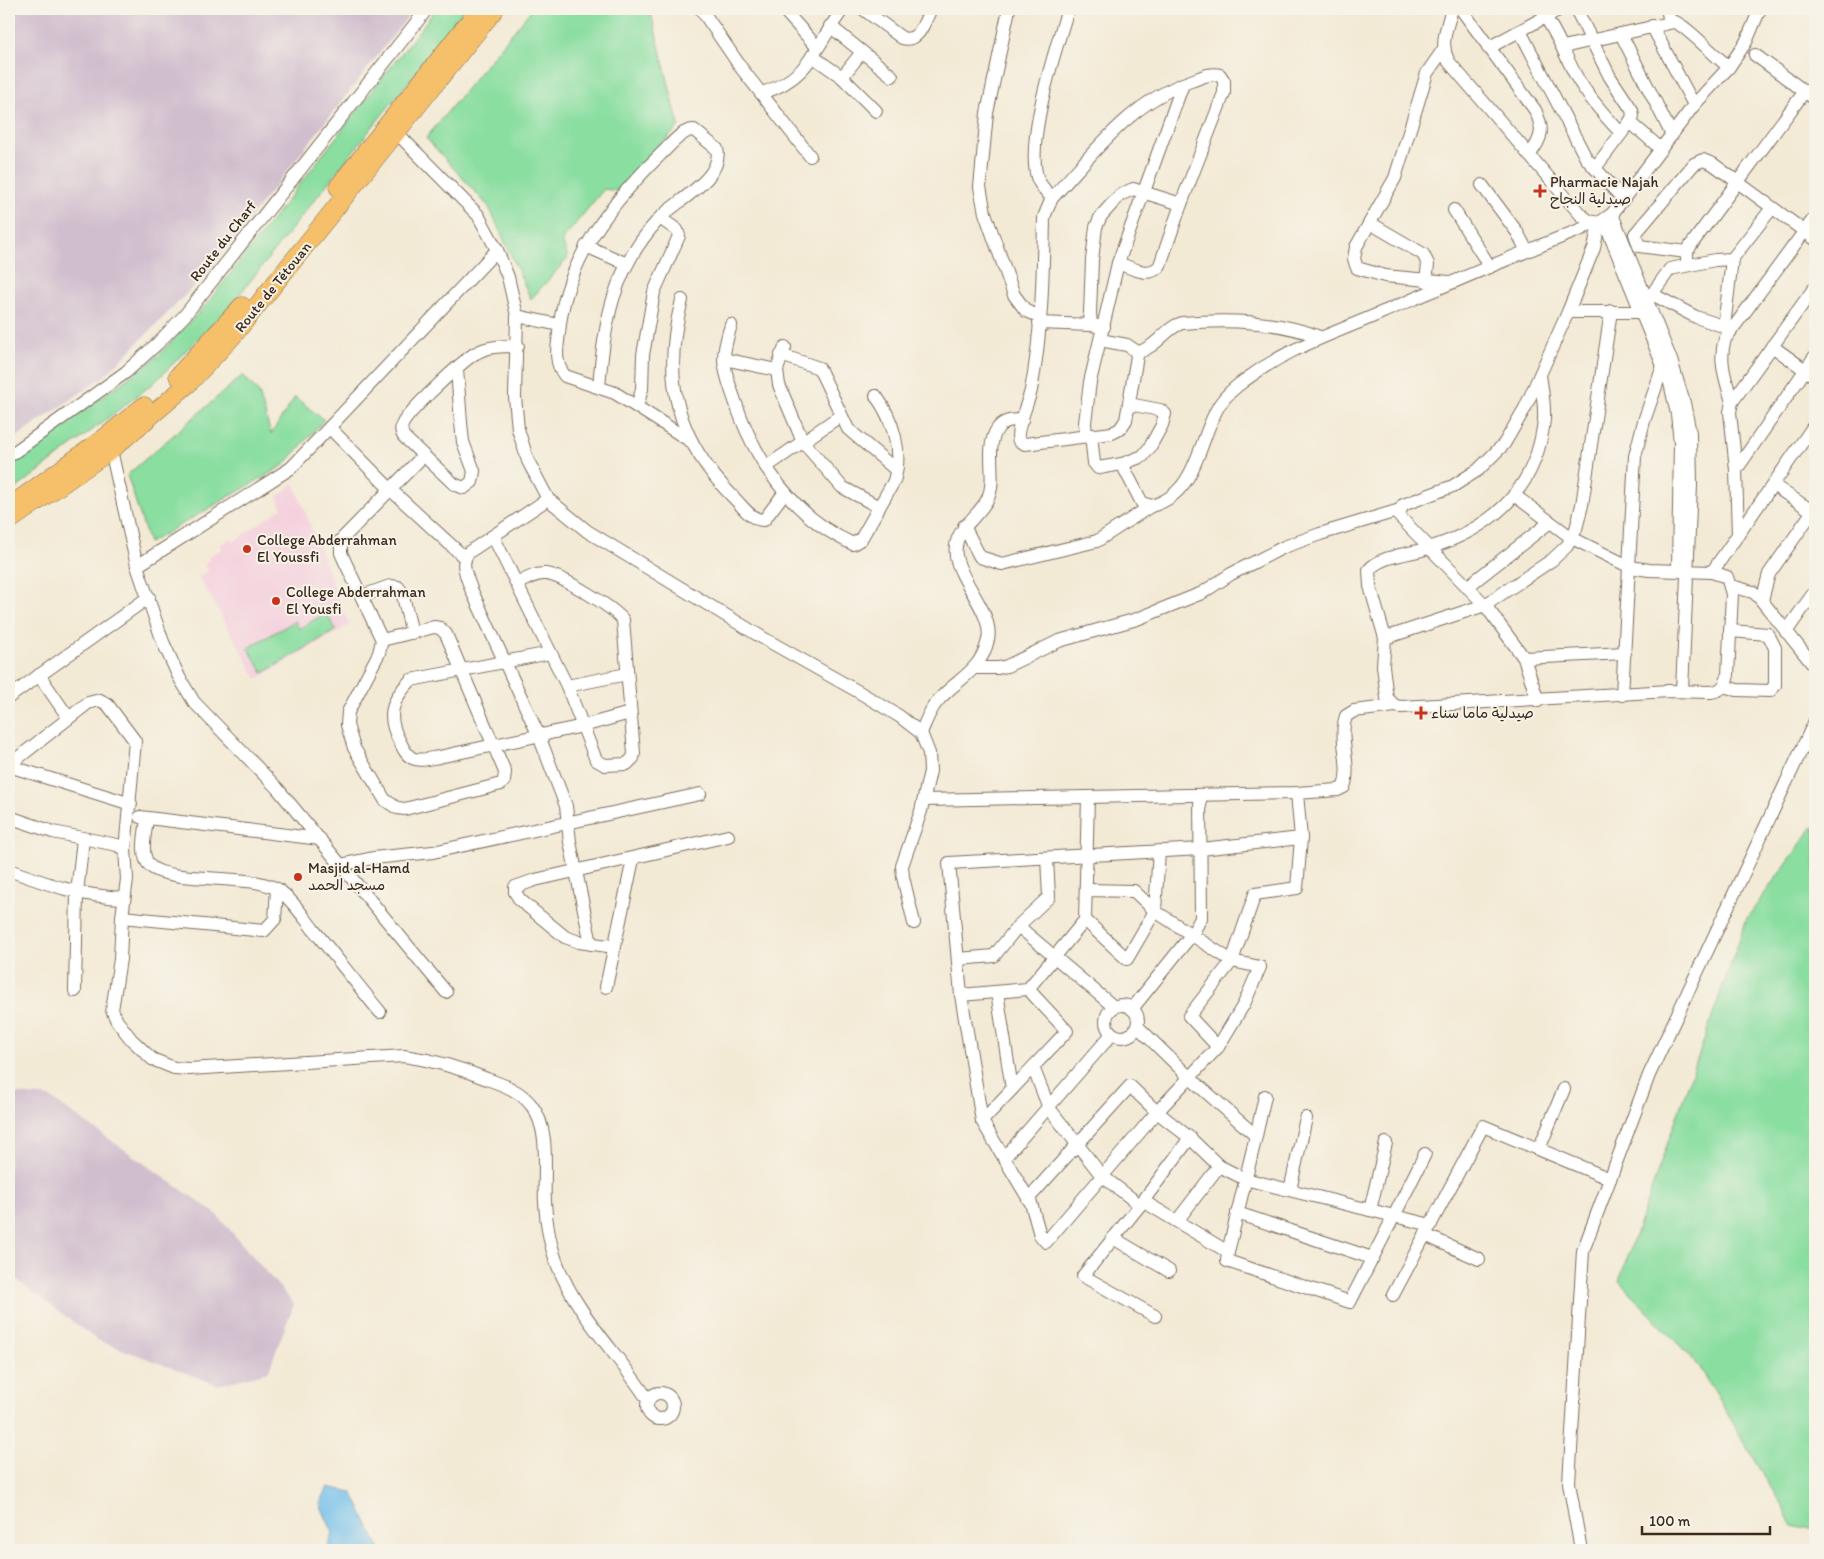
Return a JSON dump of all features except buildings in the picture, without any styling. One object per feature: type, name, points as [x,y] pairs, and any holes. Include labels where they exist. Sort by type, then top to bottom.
[{"type":"highway","name":"Route de Tétouan","points":[[9,507],[103,439],[141,408],[179,375],[218,334],[270,272],[479,9]]},
{"type":"highway","name":"Route de Tétouan","points":[[9,521],[110,450],[188,384],[232,337],[495,9]]},
{"type":"street","name":"Route du Charf","points":[[9,456],[126,372],[178,322],[427,9]]},
{"type":"street","points":[[701,9],[742,69],[810,156]]},
{"type":"street","points":[[783,9],[815,51],[876,111]]},
{"type":"street","points":[[762,93],[792,81],[799,76],[830,26],[843,9]]},
{"type":"street","points":[[863,9],[902,38],[907,39],[916,35],[926,11]]},
{"type":"street","points":[[1009,9],[987,113],[980,187],[985,213],[1014,295],[1026,310],[1039,319],[1104,327]]},
{"type":"street","points":[[1052,198],[1037,178],[1036,141],[1052,60],[1068,9]]},
{"type":"street","points":[[1452,9],[1445,33],[1443,50],[1427,73],[1395,178],[1354,253],[1354,263],[1357,268],[1376,275],[1426,281],[1454,282]]},
{"type":"street","points":[[1461,9],[1535,110],[1542,127],[1541,139],[1530,155]]},
{"type":"street","points":[[1488,48],[1560,9]]},
{"type":"street","points":[[1576,9],[1610,77],[1632,110],[1633,116],[1595,168]]},
{"type":"street","points":[[1667,9],[1670,22]]},
{"type":"street","points":[[964,526],[977,555],[988,561],[1002,564],[1097,541],[1170,496],[1194,469],[1213,418],[1230,392],[1283,354],[1602,220],[1623,199],[1694,105],[1729,67],[1746,42],[1760,9]]},
{"type":"street","points":[[1546,18],[1577,78],[1591,98],[1620,132]]},
{"type":"street","points":[[1563,48],[1670,22],[1683,25],[1697,40],[1729,67]]},
{"type":"street","points":[[830,26],[892,76]]},
{"type":"street","points":[[1652,26],[1694,105]]},
{"type":"street","points":[[1520,31],[1586,158],[1623,199]]},
{"type":"street","points":[[1621,34],[1672,134]]},
{"type":"street","points":[[1443,50],[1457,73],[1580,214],[1602,220],[1648,305],[1671,360],[1690,432],[1692,460],[1682,570]]},
{"type":"street","points":[[842,77],[862,52]]},
{"type":"street","points":[[1755,55],[1815,99]]},
{"type":"street","points":[[1118,263],[1142,272],[1157,270],[1160,266],[1181,204],[1224,93],[1223,78],[1216,74],[1183,84],[1154,98],[1120,124],[1052,198],[1044,217],[1034,374],[1017,436],[1022,443],[1112,433],[1120,429],[1126,420],[1136,354]]},
{"type":"street","points":[[1129,404],[1160,410],[1166,417],[1150,447],[1142,456],[1104,469],[1096,467],[1085,423],[1090,382],[1118,263],[1183,84]]},
{"type":"street","points":[[1682,691],[1680,443],[1677,414],[1648,305],[1666,272],[1687,258],[1738,182],[1805,91]]},
{"type":"street","points":[[1630,122],[1661,149]]},
{"type":"street","points":[[599,387],[608,312],[614,290],[627,264],[644,236],[660,218],[706,180],[716,167],[717,149],[694,130],[688,130],[682,135],[630,186],[598,226],[574,272],[559,325],[557,353],[560,370],[565,376],[615,393],[692,442]]},
{"type":"street","points":[[397,133],[478,215],[497,250],[511,286],[517,316],[518,346],[515,397],[518,429],[528,461],[548,499],[587,531],[763,638],[899,716],[921,733],[929,753],[930,770],[924,800],[902,866],[914,923]]},
{"type":"street","points":[[1732,259],[1687,258],[1639,246],[1635,234],[1698,161],[1713,164],[1810,236]]},
{"type":"street","points":[[1482,186],[1517,232],[1527,251]]},
{"type":"street","points":[[1091,325],[1092,260],[1096,227],[1101,216],[1120,195],[1133,188],[1181,204]]},
{"type":"street","points":[[1738,535],[1736,470],[1730,412],[1732,402],[1722,357],[1728,328],[1732,259],[1772,208]]},
{"type":"street","points":[[1454,210],[1490,267]]},
{"type":"street","points":[[1728,328],[1810,236],[1815,217]]},
{"type":"street","points":[[637,407],[642,389],[644,355],[654,292],[679,236],[677,230],[660,218]]},
{"type":"street","points":[[1538,701],[1524,658],[1485,605],[1400,519],[1400,510],[1403,505],[1453,486],[1478,470],[1490,459],[1514,429],[1568,312],[1594,248],[1602,220]]},
{"type":"street","points":[[1370,223],[1423,254],[1428,264],[1426,281]]},
{"type":"street","points":[[586,246],[627,264]]},
{"type":"street","points":[[137,566],[291,468],[497,250]]},
{"type":"street","points":[[1732,402],[1815,287]]},
{"type":"street","points":[[682,300],[674,328],[671,360],[680,415],[692,442],[729,493],[756,519],[764,520],[768,517],[785,492]]},
{"type":"street","points":[[1648,305],[1682,311]]},
{"type":"street","points":[[1568,312],[1611,311],[1648,305],[1682,311],[1728,328]]},
{"type":"street","points":[[1384,638],[1485,605],[1552,560],[1567,546],[1572,538],[1582,506],[1611,311]]},
{"type":"street","points":[[517,316],[559,325]]},
{"type":"street","points":[[1136,354],[1147,350],[1176,324],[1182,323],[1246,322],[1278,326],[1320,337]]},
{"type":"street","points":[[730,325],[724,359],[740,417],[766,468],[785,492],[824,528],[853,544],[859,542],[879,508],[894,481],[896,470],[891,421],[876,396]]},
{"type":"street","points":[[1100,340],[1127,345],[1136,354]]},
{"type":"street","points":[[457,369],[460,424],[463,442],[474,470],[472,482],[464,488],[459,487],[404,438],[401,432],[402,424],[457,369],[475,353],[486,349],[518,346]]},
{"type":"street","points":[[1772,346],[1811,374]]},
{"type":"street","points":[[879,508],[842,487],[803,442],[779,385],[777,370],[783,351],[819,368],[840,416],[856,438],[896,470]]},
{"type":"street","points":[[1736,470],[1811,374],[1815,356]]},
{"type":"street","points":[[724,359],[777,370]]},
{"type":"street","points":[[1622,695],[1636,456],[1644,421],[1663,366]]},
{"type":"street","points":[[1395,706],[1387,698],[1385,692],[1384,638],[1370,586],[1369,570],[1377,563],[1457,538],[1484,524],[1514,495],[1526,479],[1541,437],[1544,419],[1540,374]]},
{"type":"street","points":[[766,468],[840,416]]},
{"type":"street","points":[[921,733],[937,701],[975,668],[988,642],[989,632],[982,611],[968,586],[956,556],[956,543],[964,526],[980,510],[990,491],[992,451],[996,431],[1007,421],[1022,420]]},
{"type":"street","points":[[1712,572],[1815,424]]},
{"type":"street","points":[[330,428],[391,490],[465,558]]},
{"type":"street","points":[[110,450],[137,566],[163,642],[178,677],[194,702],[277,788],[446,992]]},
{"type":"street","points":[[382,640],[434,627],[442,630],[451,645],[505,772],[504,781],[501,784],[405,808],[397,808],[385,800],[354,748],[347,725],[348,712],[379,653],[382,640],[341,552],[341,540],[424,456]]},
{"type":"street","points":[[1122,464],[1142,503],[1151,506]]},
{"type":"street","points":[[1762,600],[1769,574],[1815,511],[1772,485]]},
{"type":"street","points":[[924,800],[1297,793],[1338,790],[1344,786],[1347,778],[1342,726],[1346,716],[1354,711],[1395,706],[1402,708],[1682,691],[1717,691],[1724,686],[1728,674],[1730,631],[1731,586],[1727,577],[1712,572],[1649,570],[1630,567],[1572,538],[1514,495]]},
{"type":"street","points":[[548,499],[469,552],[465,558],[464,566],[471,589],[539,736],[565,801],[567,822],[591,944]]},
{"type":"street","points":[[975,668],[1006,666],[1059,641],[1150,614],[1202,593],[1231,574],[1284,547],[1400,510]]},
{"type":"street","points":[[1467,587],[1550,522]]},
{"type":"street","points":[[493,536],[567,686],[600,763],[612,766],[627,764],[633,758],[634,753],[625,631],[620,616],[573,586],[547,574],[531,577],[517,584]]},
{"type":"street","points":[[362,596],[390,586],[400,588],[412,632]]},
{"type":"street","points":[[1731,586],[1753,592],[1762,600],[1815,667]]},
{"type":"street","points":[[1786,632],[1815,591]]},
{"type":"street","points":[[9,697],[149,597]]},
{"type":"street","points":[[1724,686],[1737,690],[1770,691],[1775,685],[1775,648],[1768,634],[1730,631]]},
{"type":"street","points":[[550,653],[411,680],[400,694],[392,712],[392,724],[407,755],[416,759],[494,745],[583,726],[630,713]]},
{"type":"street","points":[[1524,658],[1625,653]]},
{"type":"street","points":[[567,686],[627,674]]},
{"type":"street","points":[[39,675],[68,717]]},
{"type":"street","points":[[9,766],[68,717],[94,700],[100,700],[116,713],[135,741],[131,810],[126,850],[127,879],[122,917],[120,960],[112,1010],[117,1021],[131,1039],[142,1051],[160,1064],[174,1068],[210,1068],[404,1056],[433,1060],[465,1070],[507,1086],[526,1099],[539,1120],[544,1158],[546,1219],[555,1258],[562,1277],[586,1320],[616,1354],[648,1400]]},
{"type":"street","points":[[1581,1550],[1569,1483],[1583,1251],[1649,1075],[1815,720]]},
{"type":"street","points":[[9,766],[131,810],[147,818],[320,839]]},
{"type":"street","points":[[1218,1047],[1189,1016],[1232,961],[1255,894],[1297,888],[1300,838],[1297,793]]},
{"type":"street","points":[[340,865],[373,858],[433,852],[700,794]]},
{"type":"street","points":[[1132,1009],[1193,934],[1201,918],[1200,795]]},
{"type":"street","points":[[961,996],[1028,988],[1085,920],[1088,797]]},
{"type":"street","points":[[9,817],[83,839],[117,845],[126,850]]},
{"type":"street","points":[[147,818],[144,853],[146,860],[153,868],[171,874],[259,884],[277,889],[304,918],[380,1012]]},
{"type":"street","points":[[615,947],[591,944],[566,936],[526,905],[515,892],[515,887],[522,883],[728,836]]},
{"type":"street","points":[[1086,890],[1134,891],[1155,910],[1232,961],[1260,967],[1244,1004],[1218,1047],[1157,1112],[1046,1242],[1040,1235],[1028,1199],[982,1121],[961,996],[949,863],[1201,849],[1300,838]]},
{"type":"street","points":[[75,991],[77,893],[83,839]]},
{"type":"street","points":[[1085,920],[1127,959],[1155,910],[1159,851]]},
{"type":"street","points":[[958,959],[994,956],[1018,926],[1049,897],[1047,858]]},
{"type":"street","points":[[606,988],[633,859]]},
{"type":"street","points":[[9,870],[77,893],[99,897],[124,898]]},
{"type":"street","points":[[122,917],[264,931],[275,919],[277,889]]},
{"type":"street","points":[[1018,926],[1114,1008]]},
{"type":"street","points":[[982,1121],[1066,1031],[1028,988]]},
{"type":"street","points":[[997,992],[1012,1089]]},
{"type":"street","points":[[1126,1006],[1136,1014],[1137,1026],[1133,1033],[1127,1037],[1119,1037],[1112,1034],[1107,1028],[1106,1020],[1108,1013],[1114,1008],[1126,1006]]},
{"type":"street","points":[[1137,1026],[1256,1136]]},
{"type":"street","points":[[1004,1158],[1112,1034]]},
{"type":"street","points":[[1033,1067],[1049,1108],[1102,1176],[1141,1203],[1177,1221],[1228,1252]]},
{"type":"street","points":[[1028,1199],[1078,1146],[1130,1086],[1219,1166],[1245,1179],[1394,1216],[1428,1230],[1479,1259]]},
{"type":"street","points":[[1539,1150],[1564,1089]]},
{"type":"street","points":[[1265,1096],[1226,1261],[1350,1302],[1424,1154]]},
{"type":"street","points":[[1290,1190],[1306,1118]]},
{"type":"street","points":[[1393,1295],[1483,1126],[1610,1179]]},
{"type":"street","points":[[1155,1316],[1083,1276],[1190,1138]]},
{"type":"street","points":[[1370,1210],[1386,1143]]},
{"type":"street","points":[[1177,1221],[1219,1166]]},
{"type":"street","points":[[1237,1213],[1372,1258]]},
{"type":"street","points":[[1113,1238],[1170,1271]]},
{"type":"shaded area","points":[[9,9],[414,9],[206,274],[106,375],[9,442]]},
{"type":"shaded area","name":"College Abderrahman El Yousfi","points":[[294,483],[349,625],[257,679],[199,577],[208,571],[204,564],[210,560],[208,557],[222,549],[220,545],[230,538],[233,542],[282,508],[277,497]]},
{"type":"shaded area","points":[[9,1093],[49,1097],[215,1213],[294,1304],[268,1372],[218,1385],[97,1340],[9,1274]]},
{"type":"green space","points":[[436,9],[466,9],[232,304],[155,382],[9,494],[9,465],[158,356],[206,305]]},
{"type":"green space","points":[[532,9],[650,9],[679,126],[618,191],[604,189],[562,240],[568,258],[531,299],[489,207],[426,138]]},
{"type":"green space","points":[[243,375],[259,393],[271,434],[295,397],[324,420],[284,465],[149,543],[127,475]]},
{"type":"green space","points":[[326,613],[336,630],[263,673],[248,648],[295,621],[299,629]]},
{"type":"green space","points":[[1813,827],[1815,828],[1815,1530],[1793,1525],[1700,1367],[1619,1281],[1747,918]]},
{"type":"water","points":[[328,1487],[352,1492],[380,1550],[327,1550],[333,1533],[320,1504]]},
{"type":"place","name":"Pharmacie Najah صيدلية النجاح","points":[[1540,191]]},
{"type":"place","name":"College Abderrahman El Youssfi","points":[[247,549]]},
{"type":"place","name":"College Abderrahman El Yousfi","points":[[276,601]]},
{"type":"place","name":"صيدلية ماما سناء","points":[[1421,713]]},
{"type":"place","name":"Masjid al-Hamd مسجد الحمد","points":[[298,877]]}]
